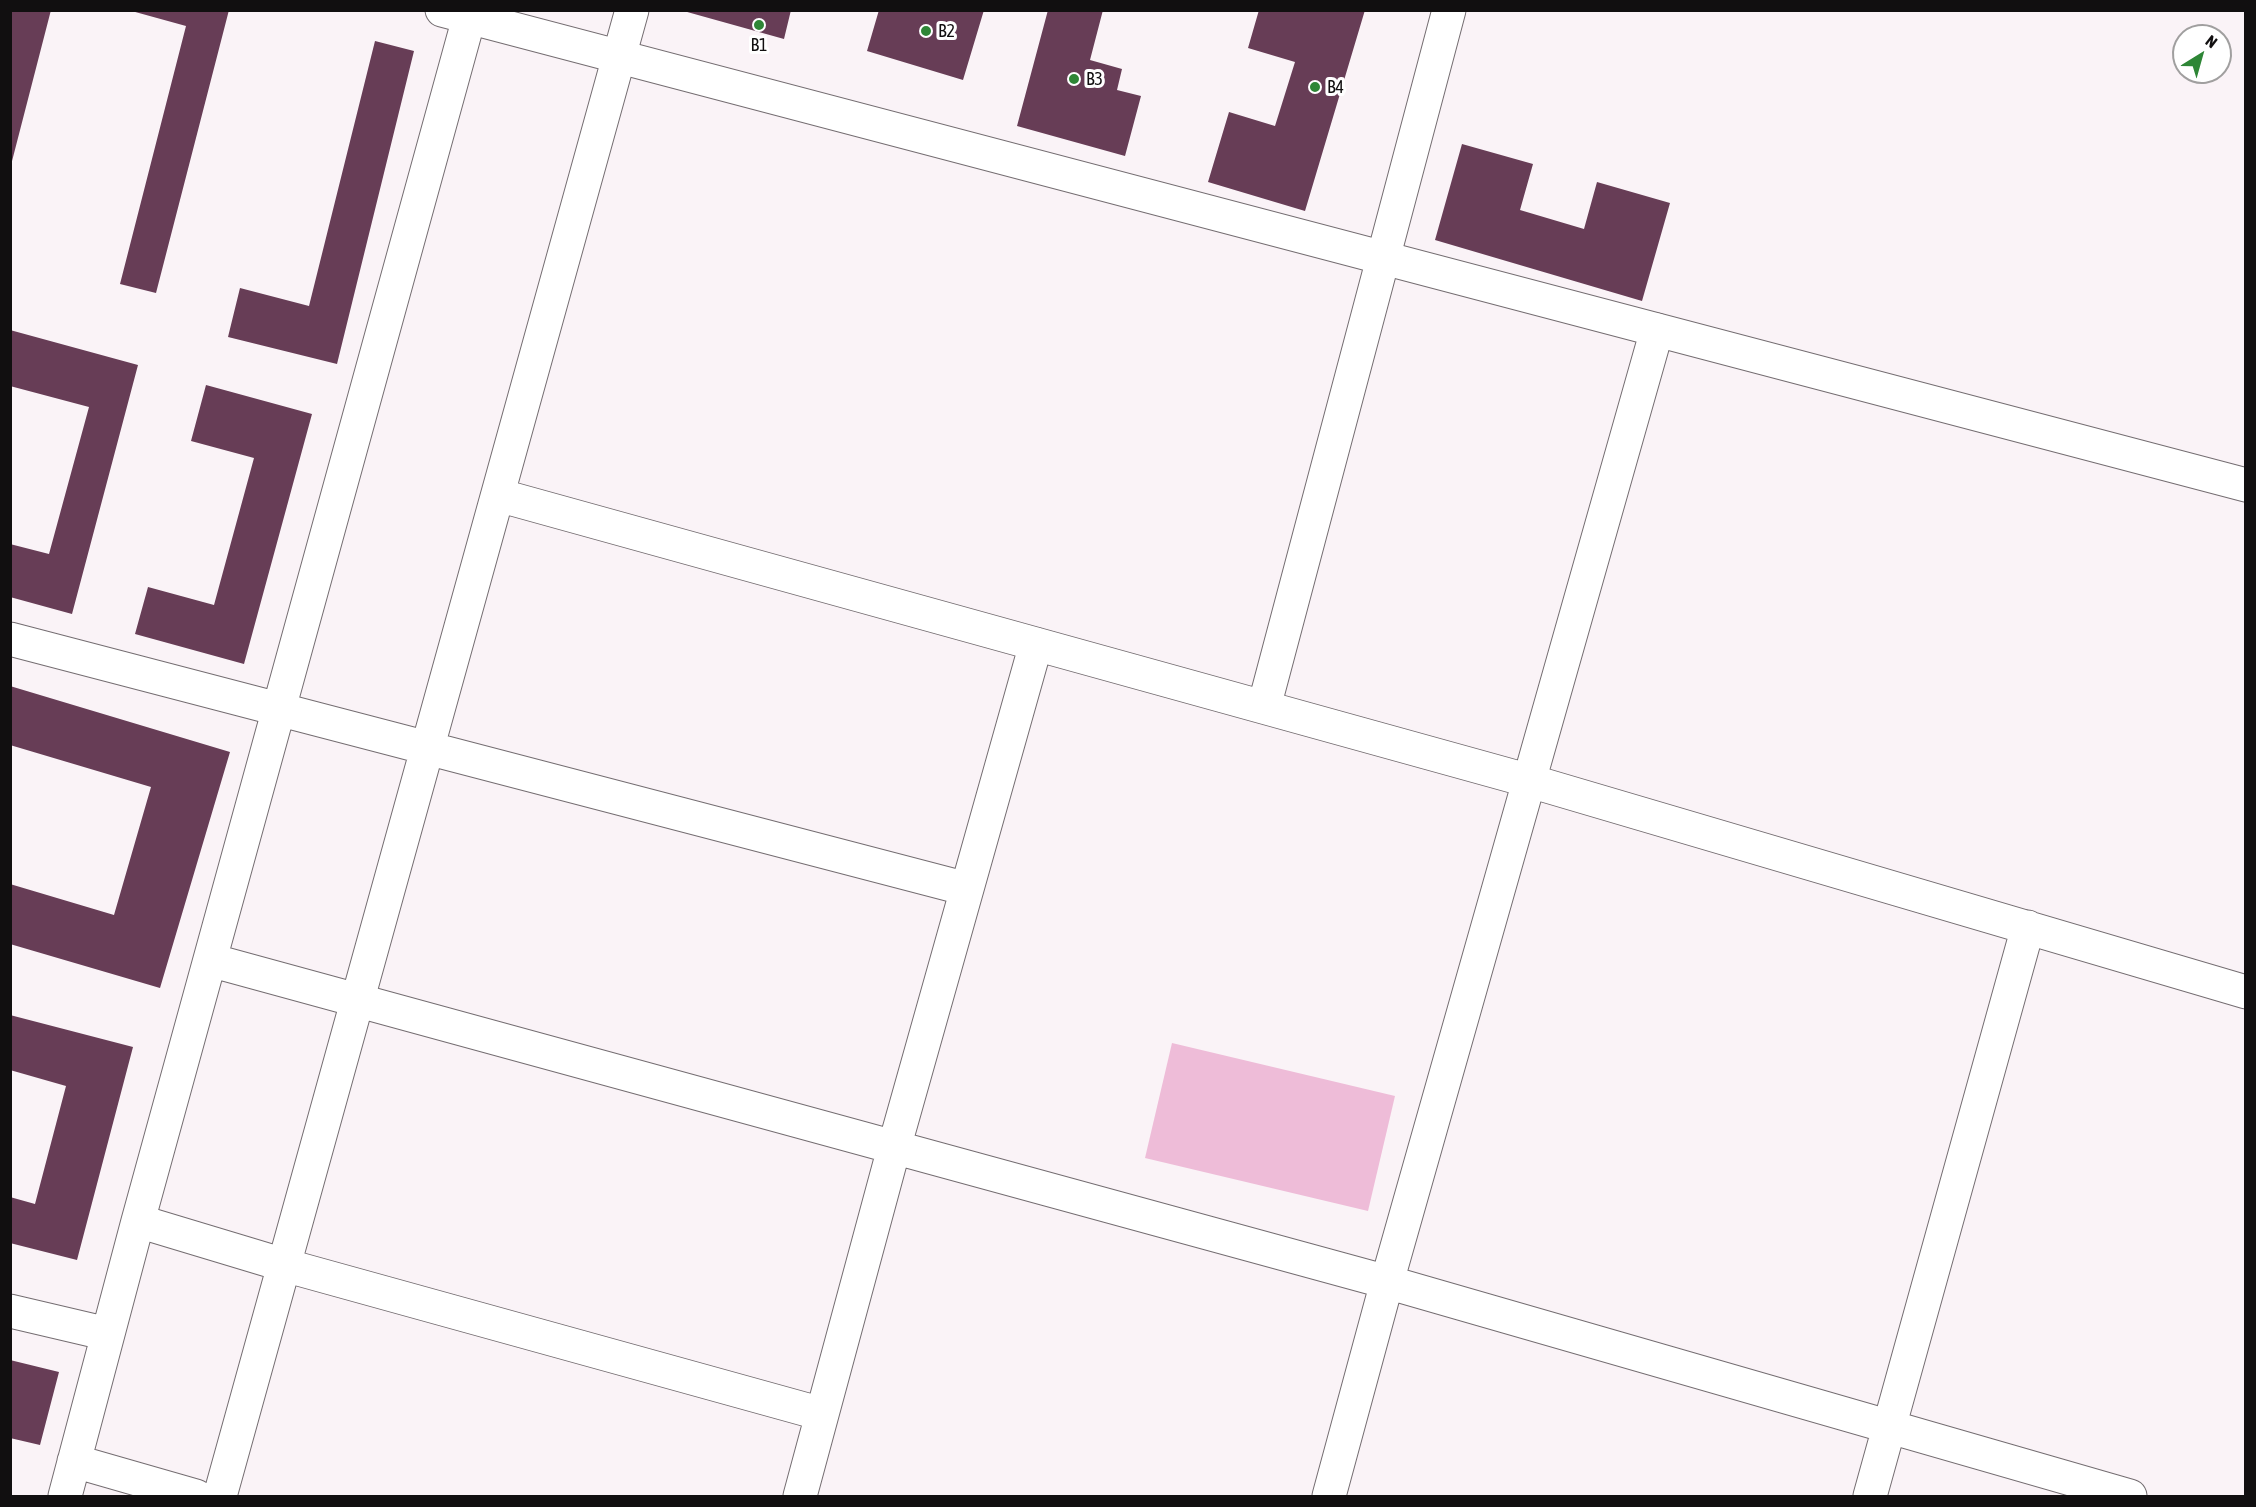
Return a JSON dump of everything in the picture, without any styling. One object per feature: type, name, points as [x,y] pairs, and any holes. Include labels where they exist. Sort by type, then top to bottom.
[{"type":"street","points":[[220,1497],[632,10]]},
{"type":"street","points":[[1264,707],[1449,10]]},
{"type":"street","points":[[65,1497],[138,1221],[279,709],[455,14],[2246,485]]},
{"type":"street","points":[[1329,1497],[1387,1282],[1658,330]]},
{"type":"street","points":[[498,495],[1530,781],[2246,992]]},
{"type":"street","points":[[10,639],[967,889]]},
{"type":"street","points":[[800,1497],[894,1148],[1036,644]]},
{"type":"street","points":[[1870,1497],[2028,927]]},
{"type":"street","points":[[210,960],[1387,1282],[2130,1497]]},
{"type":"street","points":[[138,1221],[284,1265],[822,1414]]},
{"type":"street","points":[[10,1311],[108,1334]]},
{"type":"street","points":[[75,1461],[196,1497]]},
{"type":"shaded area","points":[[1172,1043],[1395,1096],[1368,1211],[1145,1158]]},
{"type":"building","points":[[10,10],[51,10],[11,165],[10,165]]},
{"type":"building","points":[[128,10],[229,10],[156,293],[120,284],[186,26]]},
{"type":"building","name":"B1","points":[[680,10],[791,10],[784,39]]},
{"type":"building","name":"B2","points":[[879,10],[984,10],[963,80],[867,51]]},
{"type":"building","name":"B3","points":[[1048,10],[1103,10],[1090,60],[1122,69],[1117,90],[1141,96],[1125,156],[1017,126]]},
{"type":"building","name":"B4","points":[[1259,10],[1365,10],[1305,211],[1208,182],[1229,112],[1275,126],[1295,62],[1248,48]]},
{"type":"building","points":[[375,41],[414,51],[337,364],[228,337],[240,288],[309,306]]},
{"type":"building","points":[[1462,144],[1533,164],[1520,210],[1584,229],[1597,182],[1670,203],[1642,301],[1435,240]]},
{"type":"building","points":[[10,330],[138,365],[72,614],[10,597],[10,544],[49,554],[89,407],[10,386]]},
{"type":"building","points":[[206,385],[312,414],[244,664],[135,634],[148,587],[214,605],[254,458],[191,441]]},
{"type":"building","points":[[10,686],[230,752],[160,988],[10,944],[10,884],[114,915],[151,787],[10,745]]},
{"type":"building","points":[[10,1015],[133,1047],[77,1260],[10,1243],[10,1197],[35,1204],[66,1086],[10,1070]]},
{"type":"building","points":[[10,1360],[59,1372],[40,1445],[10,1438]]},
{"type":"place","name":"B1","points":[[759,25]]},
{"type":"place","name":"B2","points":[[926,31]]},
{"type":"place","name":"B3","points":[[1074,79]]},
{"type":"place","name":"B4","points":[[1315,87]]}]
